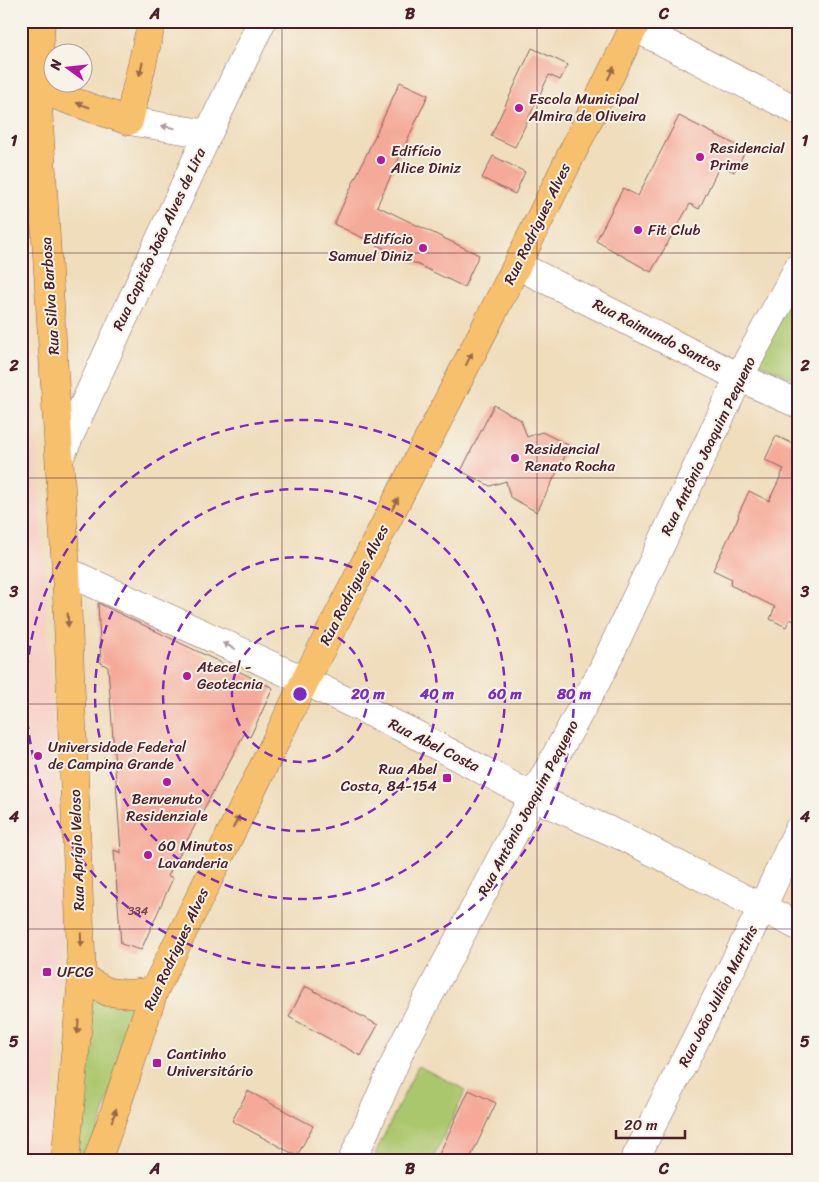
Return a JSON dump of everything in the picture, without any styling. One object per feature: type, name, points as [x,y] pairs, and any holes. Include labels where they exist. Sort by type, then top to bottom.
[{"type":"main road","name":"Rua Silva Barbosa","points":[[41,21],[37,89],[66,571]]},
{"type":"main road","points":[[37,89],[129,121],[152,21]]},
{"type":"main road","name":"Rua Rodrigues Alves","points":[[97,1161],[154,991],[305,681],[517,265],[635,24]]},
{"type":"main road","name":"Rua Aprígio Veloso","points":[[66,571],[82,978]]},
{"type":"main road","points":[[64,1161],[82,978],[108,992],[131,994],[154,991]]},
{"type":"street","name":"Rua Capitão João Alves de Lira","points":[[60,457],[262,21]]},
{"type":"street","points":[[635,24],[798,111]]},
{"type":"street","points":[[129,121],[208,134]]},
{"type":"street","name":"Rua Raimundo Santos","points":[[517,265],[739,377],[798,404]]},
{"type":"street","name":"Rua Antônio Joaquim Pequeno","points":[[352,1161],[401,1049],[533,796],[601,673],[739,377],[798,268]]},
{"type":"street","name":"Rua Abel Costa","points":[[66,571],[411,732],[533,796],[626,838],[798,926]]},
{"type":"street","name":"Rua João Julião Martins","points":[[634,1161],[762,908],[798,830]]},
{"type":"shaded area","name":"Universidade Federal de Campina Grande","points":[[21,149],[25,254],[64,906],[56,1061],[48,1150],[44,1161],[21,1161]]},
{"type":"green space","points":[[798,247],[798,381],[742,355]]},
{"type":"green space","points":[[86,997],[140,1001],[88,1161],[69,1161]]},
{"type":"green space","points":[[418,1066],[466,1090],[432,1161],[390,1161],[375,1154]]},
{"type":"building","name":"Escola Municipal Almira de Oliveira","points":[[532,48],[568,65],[560,80],[549,75],[515,147],[491,136]]},
{"type":"building","points":[[400,82],[428,95],[377,206],[479,255],[464,287],[334,224]]},
{"type":"building","points":[[679,116],[746,150],[734,172],[720,165],[699,209],[690,204],[651,272],[596,241],[623,188],[638,196]]},
{"type":"building","points":[[493,156],[525,172],[515,194],[482,178]]},
{"type":"building","name":"Residencial Renato Rocha","points":[[494,405],[521,420],[527,437],[542,432],[570,446],[537,512],[510,497],[506,481],[490,486],[461,471]]},
{"type":"building","points":[[776,436],[796,445],[798,441],[798,623],[790,619],[786,627],[770,619],[775,607],[730,585],[732,579],[713,570],[749,491],[769,501],[784,469],[765,460]]},
{"type":"building","points":[[98,603],[273,688],[250,737],[244,734],[168,876],[173,878],[141,950],[121,944],[114,850],[121,853],[108,667],[101,663]]},
{"type":"building","points":[[305,986],[378,1025],[361,1056],[289,1017]]},
{"type":"building","points":[[469,1090],[496,1103],[469,1161],[436,1161]]},
{"type":"building","points":[[248,1091],[313,1126],[297,1156],[232,1121]]},
{"type":"place","name":"Escola Municipal Almira de Oliveira","points":[[519,108]]},
{"type":"place","name":"Residencial Prime","points":[[700,157]]},
{"type":"place","name":"Edifício Alice Diniz","points":[[381,160]]},
{"type":"place","name":"Fit Club","points":[[638,230]]},
{"type":"place","name":"Edifício Samuel Diniz","points":[[423,248]]},
{"type":"place","name":"Residencial Renato Rocha","points":[[515,458]]},
{"type":"place","name":"Atecel - Geotecnia","points":[[187,676]]},
{"type":"place","name":"Universidade Federal de Campina Grande","points":[[38,756]]},
{"type":"place","name":"Rua Abel Costa, 84-154","points":[[447,778]]},
{"type":"place","name":"Benvenuto Residenziale","points":[[167,782]]},
{"type":"place","name":"60 Minutos Lavanderia","points":[[148,855]]},
{"type":"place","name":"UFCG","points":[[47,972]]},
{"type":"place","name":"Cantinho Universitário","points":[[157,1063]]}]
